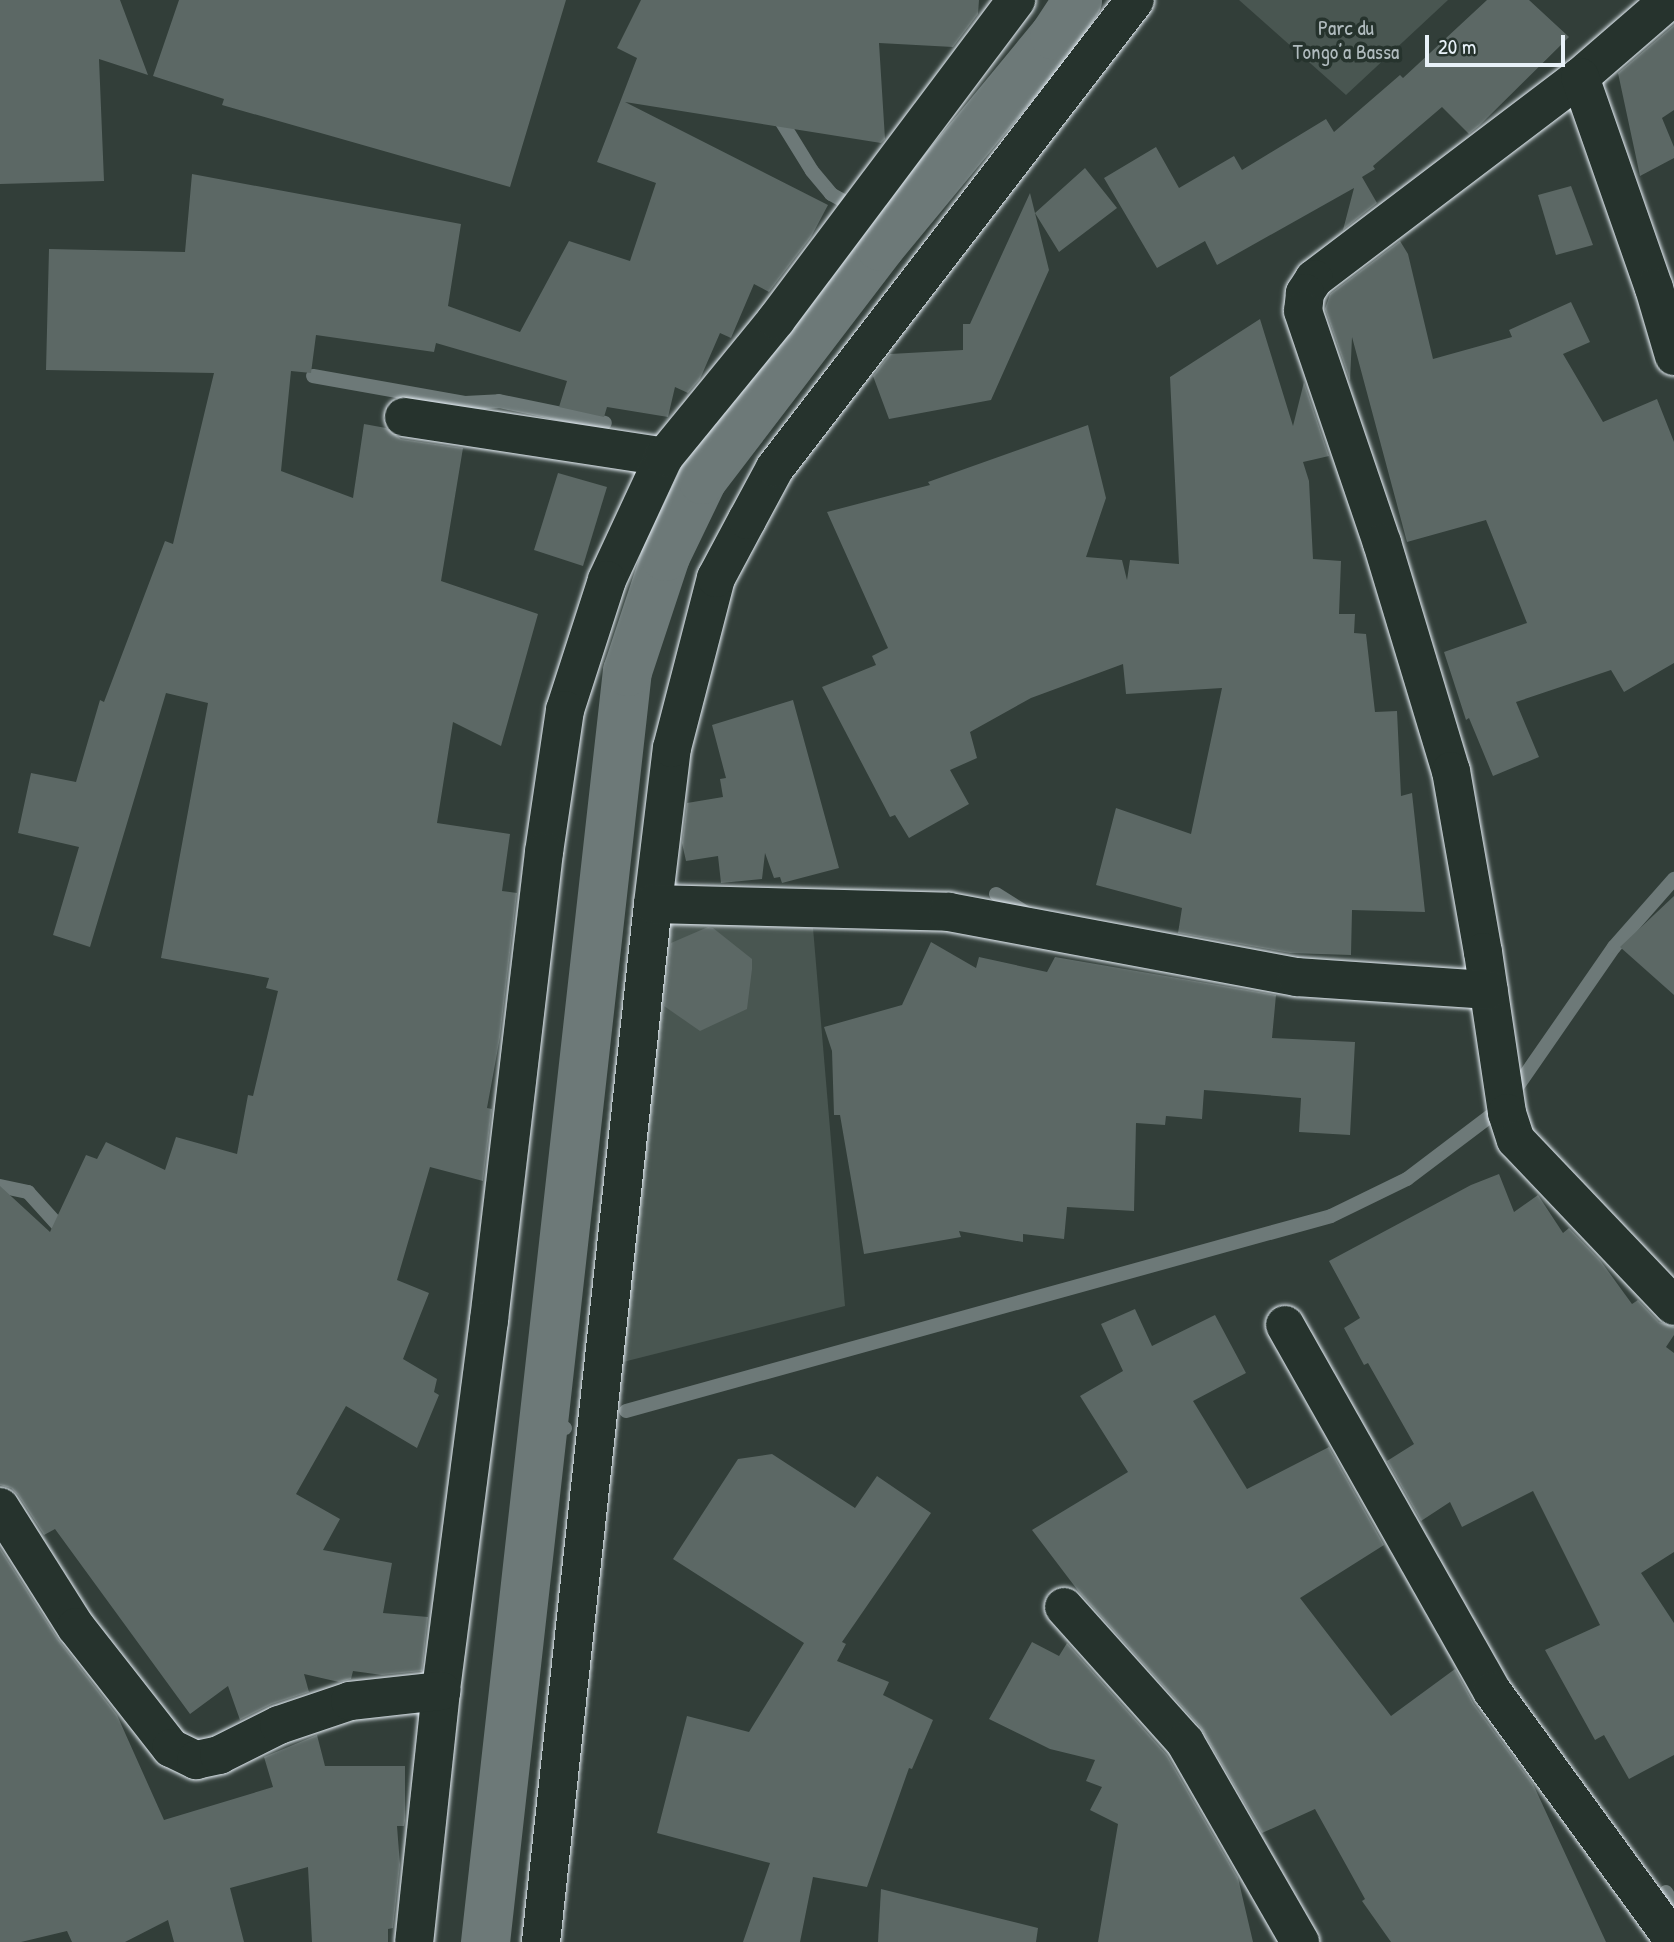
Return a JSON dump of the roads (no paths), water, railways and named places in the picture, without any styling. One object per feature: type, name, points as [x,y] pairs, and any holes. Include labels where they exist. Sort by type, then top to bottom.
[{"type":"street","points":[[414,1942],[441,1691],[489,1320],[544,852],[565,710],[607,580],[664,457],[776,320],[1016,0]]},
{"type":"street","points":[[541,1942],[653,904],[673,748],[716,578],[775,468],[1135,0]]},
{"type":"street","points":[[1669,0],[1580,77],[1314,279],[1306,293],[1303,311],[1382,543],[1451,771],[1489,990],[1507,1113],[1516,1140],[1674,1306]]},
{"type":"street","points":[[1580,77],[1654,288],[1674,356]]},
{"type":"street","points":[[404,417],[664,457]]},
{"type":"street","points":[[653,904],[949,912],[1297,978],[1489,990]]},
{"type":"street","points":[[1285,1325],[1492,1691],[1674,1941]]},
{"type":"street","points":[[0,1507],[76,1627],[171,1748],[196,1760],[219,1755],[279,1725],[350,1701],[441,1691]]},
{"type":"street","points":[[1064,1607],[1185,1742],[1300,1942]]},
{"type":"waterway","points":[[485,1942],[627,671],[665,556],[702,479],[880,246],[1054,35],[1077,0]]},
{"type":"waterway","points":[[775,111],[812,171],[831,194],[860,210],[880,246]]},
{"type":"waterway","points":[[313,376],[465,403],[499,401],[605,423]]},
{"type":"waterway","points":[[1517,1087],[1614,947],[1674,879]]},
{"type":"waterway","points":[[996,894],[1027,913]]},
{"type":"waterway","points":[[626,1411],[1331,1216],[1407,1179],[1489,1117]]},
{"type":"waterway","points":[[0,1186],[28,1192],[66,1234]]},
{"type":"waterway","points":[[541,1435],[565,1428]]},
{"type":"waterway","points":[[1666,1892],[1674,1906]]},
{"type":"park label","name":"Parc du Tongo’a Bassa","points":[[1346,40]]}]
